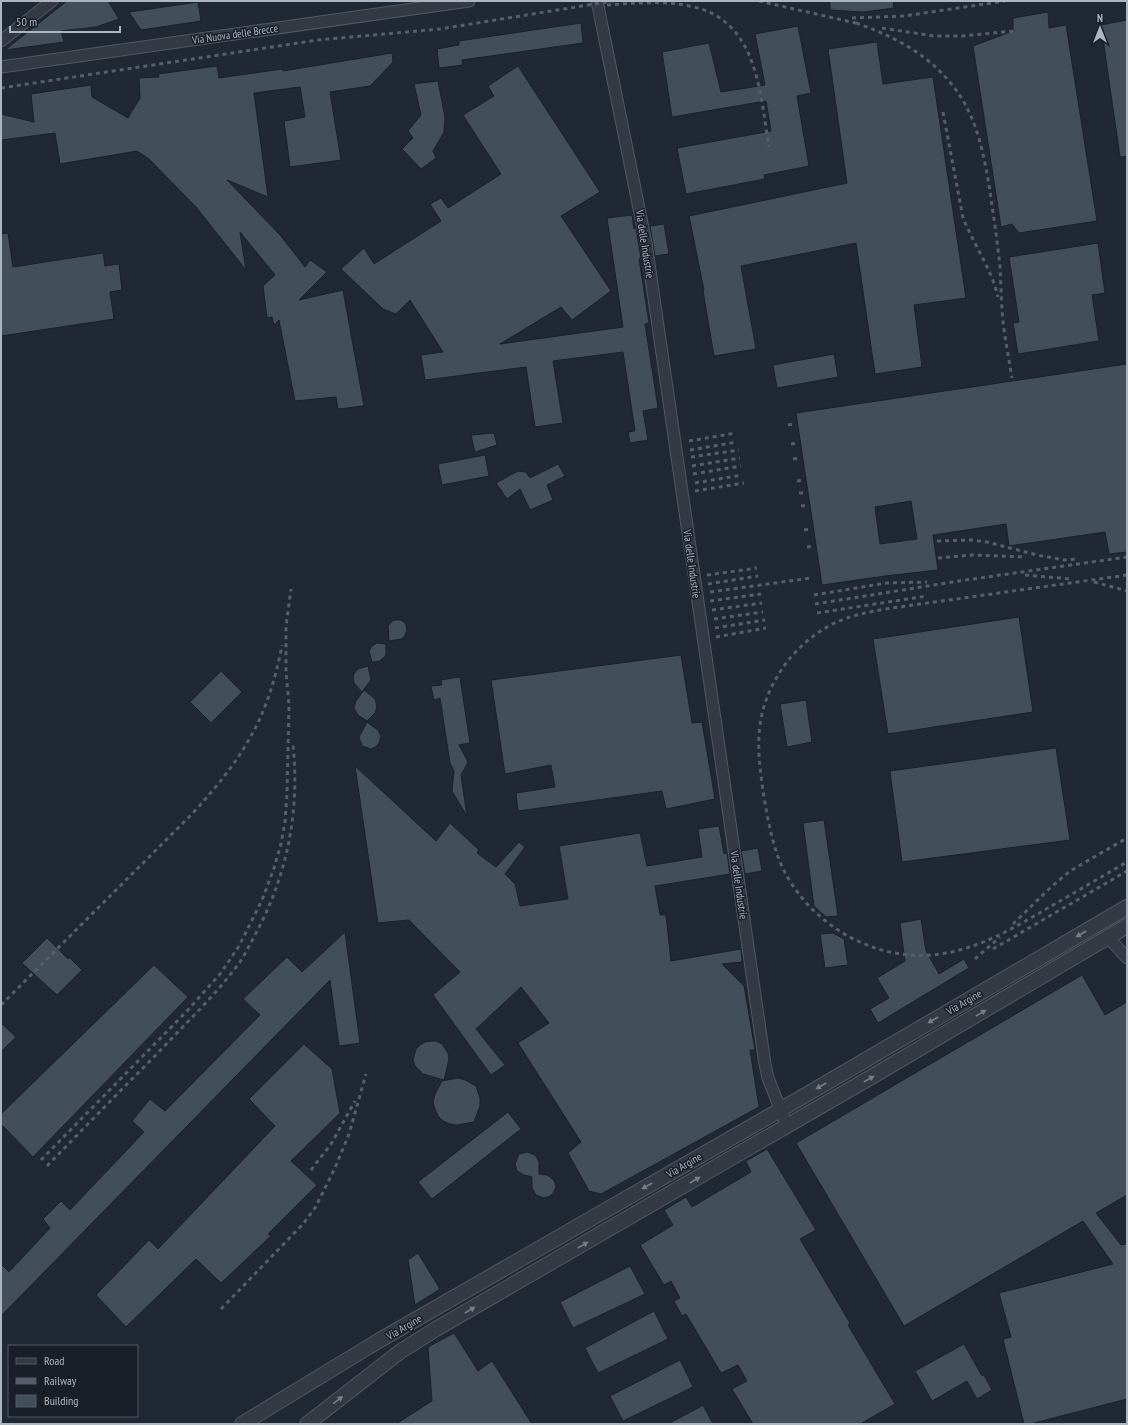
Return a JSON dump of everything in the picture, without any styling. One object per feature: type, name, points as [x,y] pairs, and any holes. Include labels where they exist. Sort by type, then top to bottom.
[{"type":"street","points":[[1,40],[52,1]]},
{"type":"street","name":"Via Nuova delle Brecce","points":[[1,67],[469,1]]},
{"type":"street","name":"Via delle Industrie","points":[[597,1],[646,243],[765,1064],[768,1078],[787,1126]]},
{"type":"street","name":"Via Argine","points":[[242,1424],[380,1340],[780,1110],[1127,907]]},
{"type":"street","points":[[1099,924],[1108,937],[1127,958]]},
{"type":"street","name":"Via Argine","points":[[307,1424],[401,1351],[1127,926]]},
{"type":"building","points":[[67,1],[108,1],[119,19],[96,27],[61,31],[64,42],[5,50]]},
{"type":"building","points":[[830,1],[893,1],[894,8],[863,12],[830,10]]},
{"type":"building","points":[[198,2],[201,21],[141,30],[129,12]]},
{"type":"building","points":[[1048,12],[1049,28],[1066,25],[1097,221],[1019,233],[1012,224],[1001,227],[973,46],[1013,31],[1013,18]]},
{"type":"building","points":[[1127,20],[1127,156],[1120,157],[1101,25]]},
{"type":"building","points":[[581,23],[583,43],[462,60],[463,65],[439,68],[437,49],[459,45],[459,41]]},
{"type":"building","points":[[798,26],[811,93],[797,96],[809,166],[764,175],[765,179],[686,194],[677,148],[771,131],[766,101],[672,117],[662,52],[709,43],[721,92],[765,85],[755,34]]},
{"type":"building","points":[[877,42],[883,84],[933,77],[966,298],[914,305],[922,367],[875,374],[856,243],[741,266],[756,349],[714,356],[704,290],[689,216],[847,183],[828,49]]},
{"type":"building","points":[[392,53],[393,62],[370,86],[330,92],[341,160],[290,167],[284,121],[305,117],[300,87],[254,93],[268,197],[227,180],[281,236],[305,267],[310,260],[327,272],[299,300],[343,290],[364,406],[338,409],[336,397],[295,401],[279,320],[274,325],[272,317],[267,318],[263,286],[275,275],[240,232],[246,270],[196,207],[149,159],[137,151],[60,164],[55,133],[1,140],[1,114],[34,122],[31,94],[91,85],[92,97],[128,118],[140,98],[139,78],[159,77],[158,74],[217,66],[219,78],[282,69],[283,71]]},
{"type":"building","points":[[518,66],[600,192],[561,216],[611,291],[572,320],[561,307],[500,344],[623,327],[607,218],[632,215],[634,229],[636,228],[641,258],[639,259],[649,323],[645,324],[658,408],[643,411],[648,440],[630,443],[628,432],[635,431],[623,352],[553,361],[563,423],[535,427],[526,367],[425,380],[421,355],[443,352],[410,300],[396,314],[383,309],[341,269],[364,248],[374,264],[441,221],[430,204],[441,198],[448,208],[501,174],[463,115],[494,96],[488,86]]},
{"type":"building","points":[[438,81],[445,117],[444,132],[433,151],[436,158],[421,169],[402,149],[413,138],[408,131],[421,115],[414,84]]},
{"type":"building","points":[[664,224],[669,254],[655,256],[650,226]]},
{"type":"building","points":[[8,233],[13,267],[103,253],[105,266],[119,264],[122,290],[110,292],[114,319],[1,336],[1,234]]},
{"type":"building","points":[[1098,243],[1105,293],[1092,295],[1099,341],[1018,354],[1013,323],[1019,322],[1009,257]]},
{"type":"building","points":[[834,354],[838,377],[777,388],[773,365]]},
{"type":"building","points":[[1127,364],[1127,552],[1109,554],[1105,532],[1009,546],[1006,524],[933,535],[938,570],[822,585],[796,413]],"holes":[[[911,501],[917,539],[880,544],[875,507]]]},
{"type":"building","points":[[494,433],[497,445],[475,452],[471,435]]},
{"type":"building","points":[[485,455],[489,476],[442,485],[438,464]]},
{"type":"building","points":[[558,464],[565,476],[547,485],[553,500],[530,510],[520,489],[507,499],[496,483],[518,471],[526,472],[530,478]]},
{"type":"building","points":[[1019,617],[1033,712],[888,734],[873,639]]},
{"type":"building","points":[[395,620],[401,620],[404,622],[407,631],[401,639],[389,641],[388,626]]},
{"type":"building","points":[[377,643],[386,644],[386,655],[380,661],[372,662],[369,651],[372,646]]},
{"type":"building","points":[[681,655],[692,723],[702,722],[715,799],[666,809],[662,791],[518,811],[516,793],[555,787],[551,765],[505,774],[491,680]]},
{"type":"building","points":[[368,666],[371,680],[362,692],[354,683],[353,677],[358,669]]},
{"type":"building","points":[[221,671],[242,692],[211,723],[190,702]]},
{"type":"building","points":[[460,677],[470,743],[459,745],[468,762],[461,775],[467,816],[452,791],[454,771],[450,763],[440,698],[434,700],[431,686],[442,685],[441,680]]},
{"type":"building","points":[[364,690],[375,699],[377,706],[375,713],[367,721],[358,715],[354,708],[356,701]]},
{"type":"building","points":[[806,700],[812,742],[787,747],[780,704]]},
{"type":"building","points":[[367,722],[378,730],[381,736],[377,746],[371,749],[362,746],[359,737]]},
{"type":"building","points":[[1056,748],[1070,840],[902,862],[890,771]]},
{"type":"building","points":[[355,766],[436,841],[450,823],[479,850],[477,853],[496,867],[519,842],[525,847],[505,874],[515,884],[520,906],[568,899],[559,846],[640,833],[647,866],[702,857],[698,829],[719,826],[724,854],[727,853],[730,874],[655,886],[660,915],[666,915],[671,961],[741,949],[742,962],[722,964],[744,986],[755,1050],[750,1050],[759,1107],[601,1194],[589,1191],[568,1153],[581,1142],[518,1043],[549,1023],[521,987],[476,1029],[505,1065],[491,1075],[433,995],[460,972],[409,920],[378,923]]},
{"type":"building","points":[[824,820],[838,916],[826,917],[814,906],[803,823]]},
{"type":"building","points":[[758,848],[762,871],[745,874],[741,851]]},
{"type":"building","points":[[921,919],[926,951],[939,974],[964,959],[969,968],[878,1023],[870,1009],[889,998],[877,978],[905,961],[900,923]]},
{"type":"building","points":[[345,932],[360,1043],[339,1046],[330,980],[1,1316],[1,1264],[9,1272],[50,1228],[43,1219],[61,1201],[70,1210],[144,1132],[132,1121],[150,1099],[165,1111],[260,1015],[243,999],[287,957],[302,972]]},
{"type":"building","points":[[833,933],[844,939],[848,965],[825,968],[820,934]]},
{"type":"building","points":[[47,938],[68,959],[69,957],[82,970],[57,995],[22,963]]},
{"type":"building","points":[[154,965],[188,997],[33,1157],[1,1124],[1,1114]]},
{"type":"building","points":[[1082,975],[1105,1015],[1127,1002],[1127,1195],[1096,1213],[1121,1245],[1127,1244],[1127,1399],[1030,1424],[1024,1424],[1003,1339],[1011,1337],[999,1293],[1113,1264],[1083,1221],[904,1326],[796,1143]]},
{"type":"building","points":[[1,1023],[16,1037],[1,1052]]},
{"type":"building","points":[[436,1041],[442,1044],[448,1053],[449,1059],[444,1080],[423,1074],[415,1066],[413,1060],[416,1049],[425,1042]]},
{"type":"building","points":[[304,1044],[332,1069],[340,1113],[291,1161],[317,1185],[268,1234],[271,1236],[221,1283],[196,1259],[126,1327],[96,1295],[149,1240],[158,1249],[275,1126],[249,1099]]},
{"type":"building","points":[[458,1078],[476,1086],[480,1098],[480,1106],[474,1122],[457,1125],[443,1121],[438,1116],[433,1102],[435,1094],[442,1081]]},
{"type":"building","points":[[508,1112],[521,1129],[432,1199],[418,1182]]},
{"type":"building","points":[[767,1149],[816,1230],[800,1239],[850,1323],[848,1325],[895,1404],[860,1424],[753,1424],[732,1389],[747,1381],[738,1365],[721,1373],[686,1314],[682,1316],[674,1301],[680,1298],[671,1281],[664,1285],[640,1245],[673,1225],[664,1210],[686,1197],[692,1207],[751,1172],[746,1161]]},
{"type":"building","points":[[527,1152],[535,1155],[537,1158],[539,1162],[539,1174],[547,1175],[554,1180],[556,1187],[550,1196],[544,1198],[536,1195],[532,1188],[532,1177],[517,1171],[515,1164],[519,1154]]},
{"type":"building","points":[[418,1253],[440,1289],[415,1305],[408,1260]]},
{"type":"building","points":[[630,1266],[645,1294],[573,1328],[560,1302]]},
{"type":"building","points":[[654,1311],[668,1339],[598,1373],[585,1348]]},
{"type":"building","points":[[454,1333],[478,1371],[492,1361],[532,1424],[396,1424],[432,1401],[428,1347]]},
{"type":"building","points":[[964,1344],[982,1376],[984,1375],[992,1390],[977,1399],[967,1381],[932,1401],[915,1371]]},
{"type":"building","points":[[680,1360],[693,1387],[623,1421],[610,1396]]},
{"type":"building","points":[[703,1405],[713,1424],[668,1424],[698,1408]]},
{"type":"railway","points":[[1,88],[318,40],[440,29],[613,1]]},
{"type":"railway","points":[[759,1],[860,24]]},
{"type":"railway","points":[[852,18],[904,16],[1005,1]]},
{"type":"railway","points":[[607,5],[628,3],[673,3],[694,7],[715,15],[731,28],[743,44],[752,63],[758,83],[769,147]]},
{"type":"railway","points":[[856,23],[897,40],[921,55],[932,64],[943,74],[961,97],[973,121],[981,146],[989,185],[1000,266],[1004,328],[1012,378]]},
{"type":"railway","points":[[882,28],[934,36],[963,36],[1013,31]]},
{"type":"railway","points":[[943,112],[963,218],[987,266],[998,297]]},
{"type":"railway","points":[[788,425],[794,424]]},
{"type":"railway","points":[[689,441],[736,433]]},
{"type":"railway","points":[[690,450],[737,442]]},
{"type":"railway","points":[[791,444],[798,443]]},
{"type":"railway","points":[[691,457],[739,450]]},
{"type":"railway","points":[[692,466],[740,458]]},
{"type":"railway","points":[[793,459],[800,458]]},
{"type":"railway","points":[[693,474],[741,466]]},
{"type":"railway","points":[[695,483],[742,475]]},
{"type":"railway","points":[[797,481],[804,480]]},
{"type":"railway","points":[[695,491],[744,483]]},
{"type":"railway","points":[[799,493],[806,493]]},
{"type":"railway","points":[[801,506],[808,505]]},
{"type":"railway","points":[[804,530],[812,529]]},
{"type":"railway","points":[[937,541],[971,540],[987,542],[1037,555],[1064,560],[1077,559]]},
{"type":"railway","points":[[807,547],[814,546]]},
{"type":"railway","points":[[938,558],[972,555],[1026,557]]},
{"type":"railway","points":[[815,604],[959,581],[1127,557]]},
{"type":"railway","points":[[707,575],[757,568]]},
{"type":"railway","points":[[1025,575],[1071,579]]},
{"type":"railway","points":[[1127,575],[885,609],[856,615],[839,621],[810,639],[786,663],[769,692],[763,708],[759,742],[759,758],[766,809],[774,845],[780,862],[792,884],[807,904],[825,921],[846,935],[868,945],[892,952],[916,955],[941,954],[969,947],[983,942],[1022,923],[1127,862]]},
{"type":"railway","points":[[708,584],[758,576]]},
{"type":"railway","points":[[710,592],[811,578]]},
{"type":"railway","points":[[814,595],[886,583],[927,582]]},
{"type":"railway","points":[[1094,582],[1127,591]]},
{"type":"railway","points":[[41,1160],[187,1011],[220,974],[239,946],[262,900],[274,868],[281,844],[285,822],[289,705],[286,672],[286,626],[291,589]]},
{"type":"railway","points":[[710,601],[761,594]]},
{"type":"railway","points":[[817,613],[927,596]]},
{"type":"railway","points":[[712,610],[762,603]]},
{"type":"railway","points":[[714,619],[763,612]]},
{"type":"railway","points":[[715,628],[765,620]]},
{"type":"railway","points":[[716,637],[766,628]]},
{"type":"railway","points":[[1,1005],[192,814],[225,775],[239,756],[261,717],[276,672],[282,645]]},
{"type":"railway","points":[[47,1166],[207,1002],[240,963],[266,913],[283,867],[289,843],[295,795],[293,745]]},
{"type":"railway","points":[[1013,924],[1070,871],[1127,838]]},
{"type":"railway","points":[[993,949],[1127,871]]},
{"type":"railway","points":[[975,959],[1000,937]]},
{"type":"railway","points":[[221,1309],[303,1224],[315,1208],[335,1168],[349,1134],[366,1074]]},
{"type":"railway","points":[[311,1170],[331,1144],[355,1101]]}]
